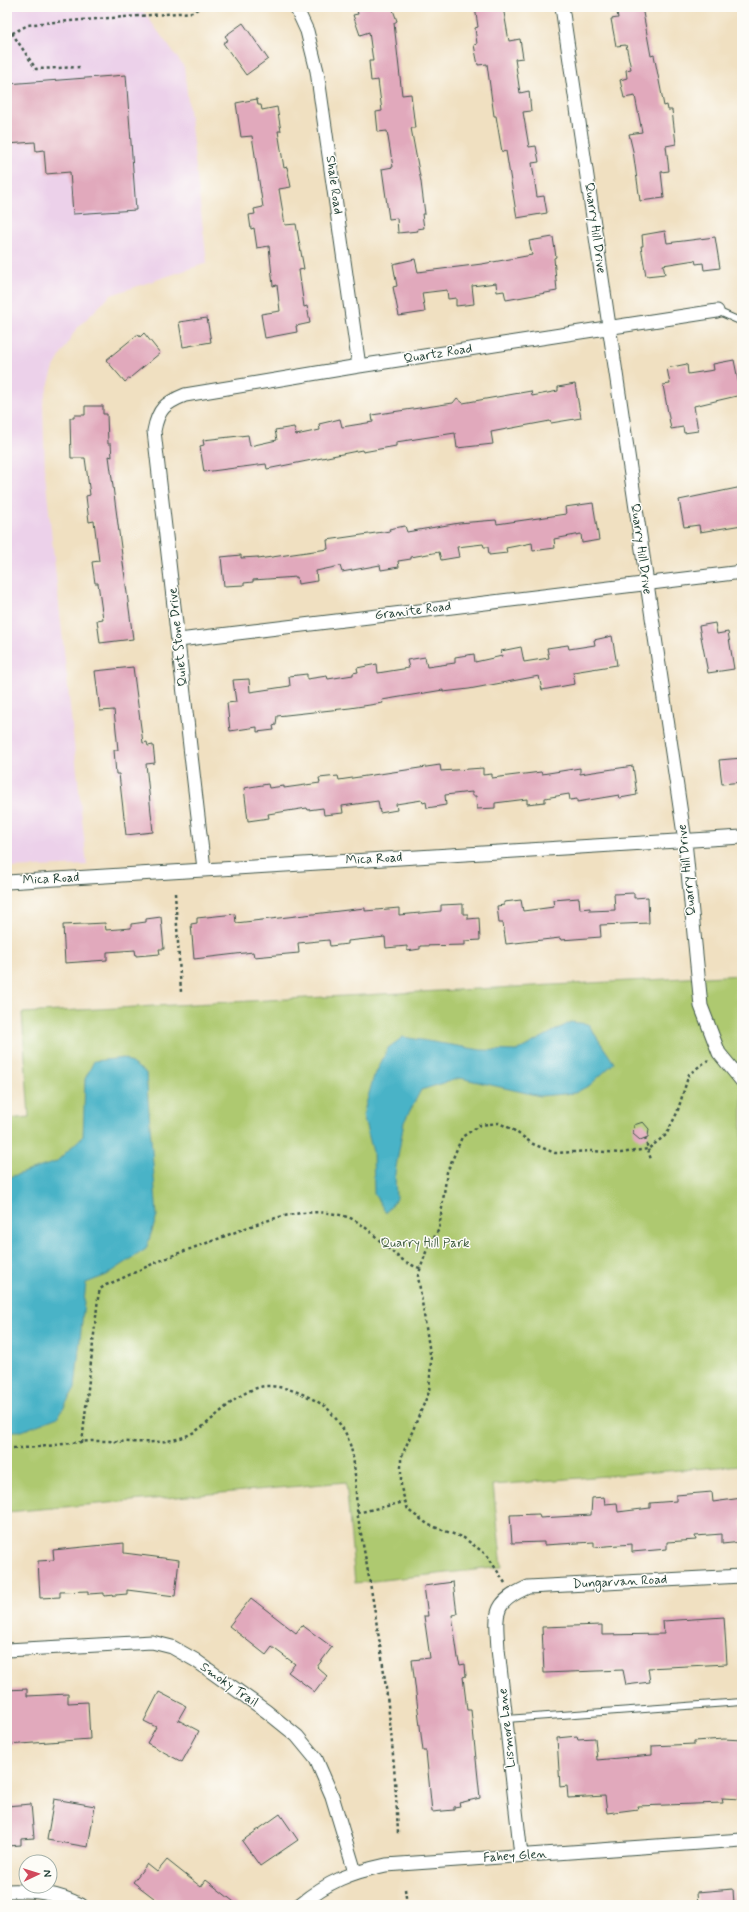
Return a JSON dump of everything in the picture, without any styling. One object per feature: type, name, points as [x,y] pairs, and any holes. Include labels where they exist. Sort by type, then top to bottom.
[{"type":"street","name":"Shale Road","points":[[296,7],[308,30],[317,71],[359,366]]},
{"type":"street","name":"Quarry Hill Drive","points":[[562,7],[685,841],[701,1006],[719,1052],[742,1081]]},
{"type":"street","name":"Quartz Road","points":[[163,407],[173,400],[185,396],[359,366],[717,311]]},
{"type":"street","name":"Quiet Stone Drive","points":[[163,407],[156,419],[154,431],[204,869]]},
{"type":"street","name":"Granite Road","points":[[179,640],[742,572]]},
{"type":"street","name":"Mica Road","points":[[7,882],[742,837]]},
{"type":"street","name":"Dungarvan Road","points":[[502,1602],[512,1594],[528,1587],[742,1576]]},
{"type":"street","name":"Lismore Lane","points":[[502,1602],[496,1618],[521,1855]]},
{"type":"street","name":"Smoky Trail","points":[[7,1650],[152,1642],[172,1647],[195,1660],[297,1736],[316,1759],[332,1796],[355,1872]]},
{"type":"street","name":"Fahey Glen","points":[[299,1905],[334,1880],[355,1872],[386,1865],[742,1840]]},
{"type":"street","points":[[7,1891],[35,1890],[54,1894],[81,1905]]},
{"type":"lane","points":[[717,311],[742,322]]},
{"type":"lane","points":[[506,1719],[742,1702]]},
{"type":"path","points":[[7,36],[12,32],[28,25],[193,12],[201,7]]},
{"type":"path","points":[[12,32],[36,69],[81,67]]},
{"type":"path","points":[[175,893],[181,992]]},
{"type":"path","points":[[512,1594],[487,1555],[464,1538],[429,1525],[408,1510],[404,1502],[401,1488],[401,1458],[429,1392],[430,1360],[418,1276],[426,1252],[439,1229],[446,1172],[462,1137],[480,1125],[499,1123],[512,1129],[533,1144],[555,1152],[592,1151],[621,1153],[648,1149],[666,1135],[677,1113],[690,1074],[719,1052]]},
{"type":"path","points":[[645,1138],[651,1160]]},
{"type":"path","points":[[82,1443],[98,1298],[100,1289],[106,1285],[166,1258],[275,1218],[300,1213],[344,1216],[354,1220],[400,1260],[420,1268]]},
{"type":"path","points":[[7,1448],[82,1443],[164,1441],[184,1437],[207,1424],[229,1404],[260,1387],[280,1388],[315,1400],[336,1418],[345,1433],[350,1450],[357,1513],[384,1671],[396,1781],[398,1834]]},
{"type":"path","points":[[357,1513],[404,1502]]},
{"type":"path","points":[[405,1889],[406,1905]]},
{"type":"shaded area","points":[[7,7],[141,8],[184,67],[207,263],[111,295],[76,329],[54,367],[43,403],[45,474],[87,865],[7,868]]},
{"type":"green space","name":"Quarry Hill Park","points":[[742,975],[742,1465],[493,1485],[502,1567],[355,1583],[346,1482],[7,1512],[7,1119],[29,1117],[22,1013]]},
{"type":"water","points":[[571,1022],[588,1024],[614,1063],[590,1085],[575,1093],[540,1096],[460,1078],[421,1090],[404,1122],[395,1173],[396,1199],[386,1213],[374,1194],[373,1152],[363,1115],[373,1079],[388,1048],[403,1037],[481,1050],[517,1051]]},
{"type":"water","points":[[124,1058],[146,1073],[157,1216],[146,1249],[107,1275],[86,1283],[75,1388],[58,1417],[22,1431],[7,1431],[7,1178],[56,1162],[83,1136],[85,1079],[94,1061]]},
{"type":"building","points":[[356,7],[392,7],[397,21],[394,23],[402,95],[411,94],[415,128],[411,128],[425,214],[422,214],[424,228],[417,229],[418,231],[398,233],[397,218],[389,219],[382,169],[393,167],[387,131],[378,132],[376,112],[382,111],[378,80],[371,81],[369,61],[373,61],[369,32],[360,35],[353,15],[358,14]]},
{"type":"building","points":[[475,7],[503,7],[509,41],[520,39],[523,58],[515,59],[520,93],[529,91],[531,111],[523,112],[529,147],[536,146],[539,162],[532,163],[537,197],[544,196],[547,213],[517,218],[506,151],[502,152],[496,116],[494,116],[487,64],[478,65],[474,45],[477,44],[475,28],[478,27]]},
{"type":"building","points":[[616,7],[642,7],[651,56],[654,55],[664,106],[667,105],[668,110],[672,110],[676,144],[666,146],[669,171],[661,172],[664,198],[640,201],[629,134],[642,132],[635,96],[624,98],[620,80],[627,78],[626,70],[631,69],[626,45],[616,46],[611,19],[618,18]]},
{"type":"building","points":[[243,23],[268,59],[246,75],[223,43],[228,40],[225,36]]},
{"type":"building","points":[[126,75],[136,210],[73,214],[70,172],[46,174],[44,150],[36,151],[35,142],[7,144],[7,84]]},
{"type":"building","points":[[257,99],[258,105],[261,105],[262,110],[277,107],[281,131],[278,131],[284,168],[287,167],[291,187],[279,189],[285,225],[296,224],[304,269],[299,270],[304,307],[307,306],[310,323],[296,326],[297,332],[265,338],[261,314],[280,311],[277,285],[273,286],[269,246],[257,248],[254,228],[251,229],[249,215],[255,214],[254,209],[263,207],[252,136],[241,137],[236,103]]},
{"type":"building","points":[[665,231],[667,243],[715,237],[720,268],[704,270],[703,263],[696,264],[695,260],[663,265],[665,274],[646,276],[641,246],[643,246],[642,235]]},
{"type":"building","points":[[553,237],[556,257],[554,258],[557,291],[506,300],[504,291],[497,292],[496,283],[472,286],[474,304],[456,306],[456,298],[448,299],[447,290],[422,293],[425,312],[399,316],[393,287],[397,286],[393,264],[415,259],[418,272],[482,264],[532,255],[529,241]]},
{"type":"building","points":[[207,318],[211,342],[183,347],[179,322]]},
{"type":"building","points":[[144,333],[160,353],[125,382],[106,360],[138,334],[140,337]]},
{"type":"building","points":[[734,360],[741,395],[694,406],[698,431],[684,433],[683,427],[671,429],[663,385],[670,384],[667,368],[687,364],[688,374],[714,370],[713,364]]},
{"type":"building","points":[[575,384],[581,418],[551,423],[550,421],[491,432],[493,444],[457,448],[455,433],[396,442],[396,446],[363,452],[362,450],[267,469],[266,464],[204,472],[200,446],[204,445],[203,440],[248,435],[250,446],[277,440],[275,430],[294,427],[296,435],[320,430],[319,424],[340,419],[342,427],[373,422],[372,415],[453,403],[457,398],[463,403],[531,391],[532,396],[558,391],[558,387]]},
{"type":"building","points":[[85,406],[103,406],[103,414],[107,414],[108,444],[111,444],[112,457],[109,456],[133,639],[100,643],[97,620],[103,619],[98,583],[95,583],[92,562],[99,561],[94,521],[89,522],[86,496],[90,495],[85,458],[71,458],[70,418],[74,418],[74,415],[85,415]]},
{"type":"building","points":[[742,487],[742,525],[700,532],[699,525],[684,527],[679,500]]},
{"type":"building","points":[[593,503],[599,540],[582,543],[581,534],[554,539],[555,548],[533,551],[532,543],[506,548],[507,553],[489,555],[488,547],[484,547],[483,544],[457,547],[459,557],[441,560],[439,552],[398,561],[399,567],[381,570],[380,565],[342,572],[340,566],[316,571],[317,581],[298,584],[297,577],[253,580],[253,582],[244,583],[244,585],[224,586],[221,557],[241,555],[241,558],[258,557],[258,559],[328,549],[327,540],[390,531],[389,529],[405,526],[407,532],[459,523],[496,520],[497,524],[566,514],[565,507]]},
{"type":"building","points":[[715,623],[717,634],[728,632],[734,669],[708,673],[699,626]]},
{"type":"building","points":[[612,636],[617,665],[573,672],[575,684],[542,690],[539,676],[469,689],[443,692],[443,690],[382,700],[383,703],[277,716],[276,725],[273,726],[274,730],[257,732],[257,727],[230,731],[227,703],[236,702],[233,680],[249,679],[250,692],[290,686],[289,676],[307,674],[307,679],[327,676],[328,679],[353,675],[353,673],[358,672],[357,668],[377,664],[378,673],[409,668],[407,660],[425,657],[427,667],[455,663],[455,657],[474,654],[475,662],[502,656],[501,651],[521,647],[524,662],[549,658],[547,648],[568,645],[569,649],[595,645],[594,640]]},
{"type":"building","points":[[133,667],[143,743],[147,742],[148,746],[153,745],[155,763],[146,764],[153,832],[126,835],[119,774],[116,774],[114,750],[118,750],[114,710],[100,711],[95,671]]},
{"type":"building","points":[[742,758],[742,782],[722,784],[719,760]]},
{"type":"building","points":[[440,765],[441,771],[483,768],[483,775],[492,774],[492,778],[541,772],[542,774],[580,768],[580,774],[633,766],[637,795],[620,798],[619,795],[577,802],[577,799],[570,800],[569,794],[545,798],[545,802],[527,804],[527,799],[495,803],[495,808],[477,809],[476,796],[472,796],[472,792],[445,795],[446,805],[427,808],[426,802],[423,803],[422,800],[396,804],[397,810],[380,813],[378,801],[342,806],[343,813],[324,815],[323,808],[308,810],[307,808],[268,814],[269,818],[248,821],[244,788],[268,784],[269,788],[284,786],[284,788],[320,783],[319,778],[338,776],[339,780]]},
{"type":"building","points":[[634,893],[634,898],[648,897],[649,923],[600,925],[601,937],[561,940],[560,938],[506,944],[503,923],[499,923],[497,906],[504,905],[504,902],[521,900],[523,911],[554,907],[553,900],[579,898],[580,909],[590,908],[590,911],[615,910],[614,894]]},
{"type":"building","points":[[463,904],[463,914],[468,914],[468,919],[479,918],[480,940],[465,941],[465,945],[420,946],[420,949],[407,951],[407,946],[386,948],[385,937],[348,941],[348,944],[330,946],[329,940],[298,943],[299,953],[254,957],[253,952],[194,959],[191,924],[197,923],[197,918],[235,914],[236,923],[365,908],[365,911],[399,908],[399,915],[441,911],[441,905]]},
{"type":"building","points":[[161,917],[164,949],[159,949],[160,954],[136,956],[135,950],[107,952],[107,960],[65,963],[63,925],[105,923],[106,930],[131,928],[131,924],[146,922],[146,919]]},
{"type":"building","points":[[643,1122],[649,1129],[648,1137],[640,1140],[633,1134],[634,1125]]},
{"type":"building","points":[[712,1492],[713,1502],[742,1498],[742,1542],[722,1544],[722,1534],[695,1536],[696,1540],[667,1542],[667,1549],[632,1552],[632,1544],[594,1547],[594,1542],[544,1545],[544,1542],[512,1543],[510,1515],[539,1514],[540,1518],[591,1515],[592,1498],[604,1497],[605,1504],[617,1503],[618,1512],[650,1508],[650,1503],[676,1501],[676,1495]]},
{"type":"building","points":[[124,1543],[124,1553],[179,1560],[175,1596],[127,1590],[127,1594],[104,1596],[104,1593],[88,1594],[88,1591],[60,1592],[60,1597],[40,1598],[38,1561],[54,1560],[53,1550]]},
{"type":"building","points":[[453,1582],[457,1614],[452,1615],[458,1658],[460,1665],[465,1664],[466,1676],[463,1677],[467,1710],[471,1710],[480,1798],[459,1803],[460,1806],[454,1807],[454,1810],[432,1812],[426,1751],[423,1751],[412,1660],[430,1658],[424,1616],[428,1616],[424,1586]]},
{"type":"building","points":[[251,1598],[296,1633],[302,1625],[332,1647],[317,1667],[327,1676],[315,1692],[288,1672],[295,1664],[272,1647],[266,1655],[229,1626]]},
{"type":"building","points":[[724,1617],[727,1664],[648,1668],[650,1682],[626,1685],[623,1670],[544,1673],[542,1627],[602,1625],[602,1635],[664,1634],[663,1621]]},
{"type":"building","points":[[27,1689],[27,1696],[68,1694],[68,1703],[88,1702],[90,1739],[7,1745],[7,1690]]},
{"type":"building","points":[[159,1692],[186,1706],[178,1720],[199,1731],[182,1762],[147,1743],[156,1727],[144,1721]]},
{"type":"building","points":[[577,1736],[578,1739],[595,1738],[597,1760],[652,1755],[652,1746],[694,1744],[694,1741],[724,1739],[742,1740],[742,1799],[722,1798],[723,1803],[637,1806],[638,1809],[607,1813],[605,1796],[568,1798],[567,1786],[560,1787],[557,1738]]},
{"type":"building","points":[[54,1799],[95,1806],[88,1847],[47,1840]]},
{"type":"building","points":[[31,1804],[34,1838],[21,1839],[21,1845],[7,1846],[7,1806]]},
{"type":"building","points":[[280,1814],[298,1840],[260,1866],[242,1841]]},
{"type":"building","points":[[167,1860],[201,1887],[206,1880],[238,1905],[163,1905],[133,1882],[147,1864],[157,1872]]},
{"type":"building","points":[[733,1889],[734,1905],[698,1905],[697,1892]]}]
